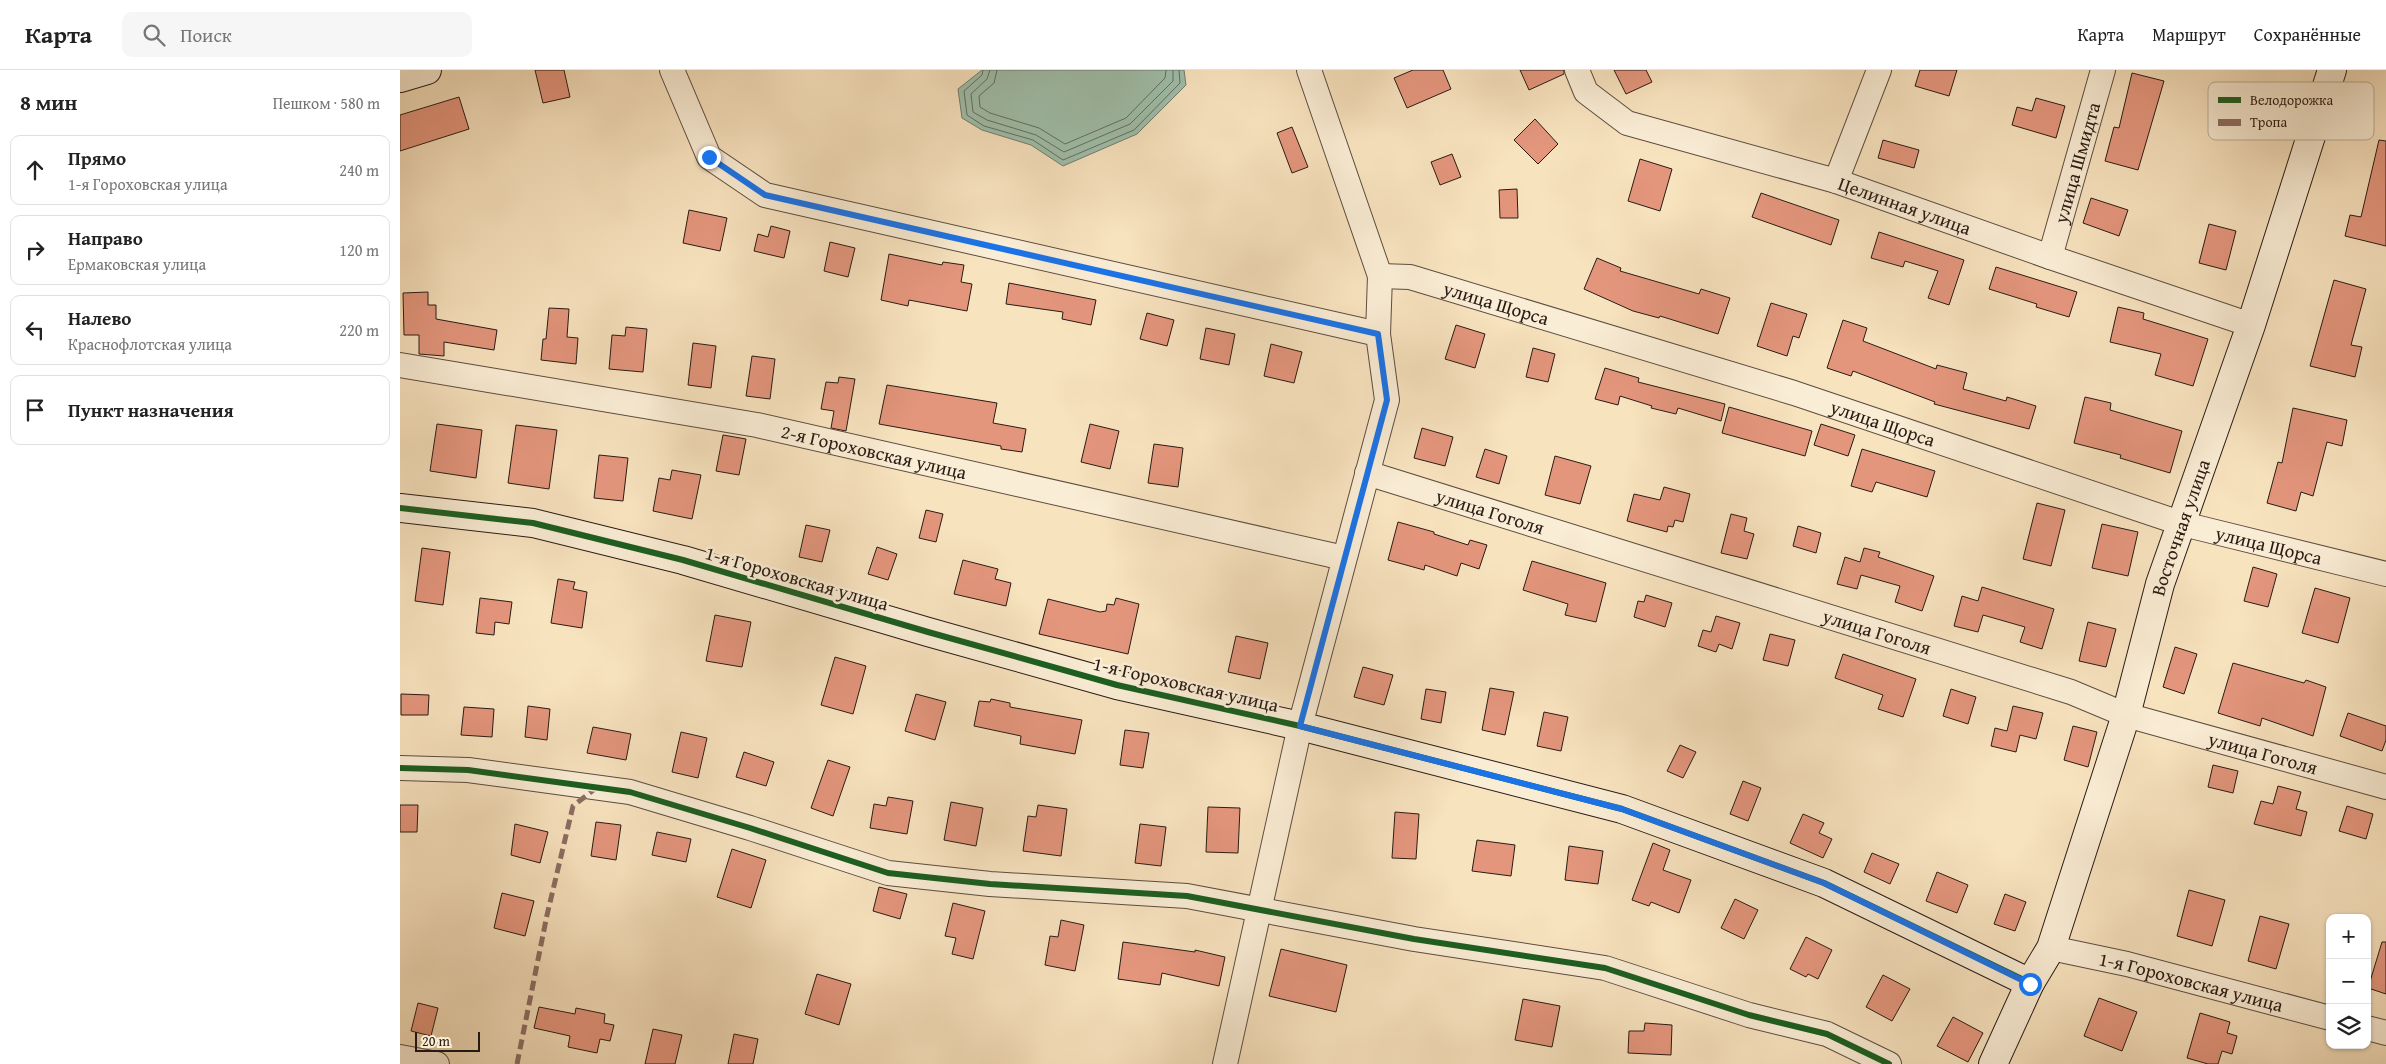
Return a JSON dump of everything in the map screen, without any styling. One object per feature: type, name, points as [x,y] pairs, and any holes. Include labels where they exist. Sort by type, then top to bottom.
[{"type":"street","points":[[400,78],[426,70]]},
{"type":"street","points":[[672,70],[709,157],[765,195],[1378,334]]},
{"type":"street","points":[[1224,1064],[1300,726],[1387,400],[1378,334],[1380,276],[1309,70]]},
{"type":"street","name":"Целинная улица","points":[[1577,70],[1586,92],[1627,123],[1836,181],[2050,257],[2251,325]]},
{"type":"street","points":[[1836,181],[1880,70]]},
{"type":"street","name":"улица Шмидта","points":[[2050,257],[2104,70]]},
{"type":"street","name":"Восточная улица","points":[[2328,82],[2332,70]]},
{"type":"street","name":"Восточная улица","points":[[1993,1064],[2030,984],[2051,948],[2126,715],[2160,584],[2251,325],[2310,140]]},
{"type":"street","name":"улица Щорса","points":[[1380,276],[1410,277],[1794,393],[2182,524],[2386,574]]},
{"type":"street","name":"2-я Гороховская улица","points":[[400,365],[757,425],[1344,558]]},
{"type":"street","name":"улица Гоголя","points":[[1367,473],[2071,692],[2126,715],[2386,787]]},
{"type":"street","name":"1-я Гороховская улица","points":[[400,508],[533,524],[570,532],[683,560],[1117,685],[1300,726],[1622,809],[1824,883],[2030,984]]},
{"type":"street","points":[[400,768],[468,770],[630,792],[750,828],[888,873],[990,884],[1187,896],[1414,939],[1605,968],[1748,1015],[1827,1034],[1889,1064]]},
{"type":"street","name":"1-я Гороховская улица","points":[[2051,948],[2127,964],[2326,1017]]},
{"type":"street","points":[[2371,1029],[2386,1033]]},
{"type":"street","points":[[400,1057],[437,1064]]},
{"type":"water","points":[[982,70],[1184,70],[1186,85],[1137,134],[1063,166],[1031,145],[982,130],[962,118],[958,89]]},
{"type":"building","points":[[535,70],[564,70],[570,97],[543,103]]},
{"type":"building","points":[[1413,70],[1443,70],[1451,89],[1407,108],[1394,78]]},
{"type":"building","points":[[1520,70],[1564,70],[1564,74],[1529,90]]},
{"type":"building","points":[[1614,70],[1646,70],[1652,82],[1626,94]]},
{"type":"building","points":[[1920,70],[1957,70],[1949,96],[1915,86]]},
{"type":"building","points":[[2132,73],[2164,81],[2138,170],[2105,161],[2114,127],[2119,128]]},
{"type":"building","points":[[459,97],[469,129],[400,151],[400,115]]},
{"type":"building","points":[[2036,98],[2065,106],[2056,138],[2012,125],[2017,107],[2032,111]]},
{"type":"building","points":[[1535,119],[1558,144],[1538,164],[1514,140]]},
{"type":"building","points":[[1292,127],[1308,167],[1292,173],[1277,133]]},
{"type":"building","points":[[1883,140],[1919,150],[1914,168],[1878,158]]},
{"type":"building","points":[[2379,140],[2386,141],[2386,246],[2345,236],[2350,215],[2361,217]]},
{"type":"building","points":[[1452,154],[1461,177],[1440,185],[1431,162]]},
{"type":"building","points":[[1640,159],[1672,169],[1660,211],[1628,201]]},
{"type":"building","points":[[1517,189],[1518,218],[1500,218],[1499,190]]},
{"type":"building","points":[[1761,193],[1839,220],[1831,245],[1752,217]]},
{"type":"building","points":[[2091,198],[2128,210],[2119,236],[2083,223]]},
{"type":"building","points":[[689,210],[727,218],[720,251],[683,243]]},
{"type":"building","points":[[2209,224],[2236,231],[2226,270],[2199,263]]},
{"type":"building","points":[[771,226],[790,231],[784,258],[754,251],[758,234],[768,237]]},
{"type":"building","points":[[1879,232],[1964,260],[1949,305],[1928,298],[1938,271],[1905,261],[1903,267],[1871,258]]},
{"type":"building","points":[[830,242],[855,248],[848,277],[824,271]]},
{"type":"building","points":[[889,254],[942,265],[943,262],[964,265],[961,282],[972,284],[967,311],[909,300],[908,306],[881,300]]},
{"type":"building","points":[[1597,258],[1621,268],[1620,271],[1699,294],[1701,289],[1730,298],[1718,334],[1660,316],[1659,318],[1633,311],[1584,289]]},
{"type":"building","points":[[1996,267],[2077,292],[2069,317],[2036,307],[2037,304],[1989,289]]},
{"type":"building","points":[[2334,280],[2366,289],[2351,345],[2362,347],[2355,377],[2310,366]]},
{"type":"building","points":[[1009,283],[1096,300],[1091,325],[1062,319],[1063,312],[1006,304]]},
{"type":"building","points":[[428,292],[428,305],[436,305],[436,319],[497,330],[494,350],[444,342],[444,356],[419,354],[419,335],[404,335],[403,293]]},
{"type":"building","points":[[1771,303],[1807,314],[1799,338],[1793,336],[1787,356],[1757,346]]},
{"type":"building","points":[[2118,307],[2144,313],[2143,319],[2208,339],[2193,386],[2155,375],[2161,354],[2110,342]]},
{"type":"building","points":[[549,308],[569,309],[567,337],[578,338],[576,364],[541,360],[543,339],[546,339]]},
{"type":"building","points":[[1147,313],[1174,320],[1167,346],[1140,339]]},
{"type":"building","points":[[1843,320],[1867,328],[1863,341],[1936,369],[1937,365],[1967,373],[1963,389],[2006,401],[2007,397],[2036,406],[2029,429],[1934,404],[1935,402],[1853,371],[1851,376],[1827,368]]},
{"type":"building","points":[[1456,325],[1485,334],[1475,368],[1445,359]]},
{"type":"building","points":[[626,327],[647,329],[643,372],[609,369],[612,335],[625,336]]},
{"type":"building","points":[[1206,328],[1235,334],[1229,365],[1200,359]]},
{"type":"building","points":[[693,343],[716,346],[711,388],[688,385]]},
{"type":"building","points":[[1271,344],[1302,352],[1294,383],[1264,376]]},
{"type":"building","points":[[1533,348],[1555,354],[1548,382],[1526,377]]},
{"type":"building","points":[[752,356],[775,359],[770,399],[746,396]]},
{"type":"building","points":[[1605,368],[1639,378],[1638,382],[1725,404],[1721,421],[1678,408],[1676,414],[1651,408],[1652,406],[1620,396],[1618,405],[1595,399]]},
{"type":"building","points":[[839,377],[855,379],[846,431],[831,428],[834,411],[821,409],[826,382],[838,383]]},
{"type":"building","points":[[887,385],[997,403],[993,423],[1026,429],[1022,452],[1001,449],[1001,446],[879,424]]},
{"type":"building","points":[[2085,397],[2111,403],[2110,410],[2182,431],[2170,473],[2120,458],[2121,455],[2074,443]]},
{"type":"building","points":[[1729,407],[1812,431],[1805,456],[1722,433]]},
{"type":"building","points":[[2293,408],[2347,420],[2342,446],[2327,442],[2313,496],[2301,492],[2296,511],[2267,503],[2278,462],[2282,463]]},
{"type":"building","points":[[437,424],[482,430],[476,478],[430,471]]},
{"type":"building","points":[[1090,424],[1119,431],[1110,469],[1081,462]]},
{"type":"building","points":[[1821,424],[1855,435],[1848,456],[1814,445]]},
{"type":"building","points":[[516,425],[557,430],[549,489],[508,483]]},
{"type":"building","points":[[1422,428],[1453,437],[1445,466],[1414,458]]},
{"type":"building","points":[[723,435],[746,439],[739,475],[716,471]]},
{"type":"building","points":[[1154,444],[1183,448],[1178,487],[1148,483]]},
{"type":"building","points":[[1485,449],[1507,456],[1499,484],[1476,477]]},
{"type":"building","points":[[1862,449],[1935,471],[1927,497],[1876,482],[1872,492],[1851,486]]},
{"type":"building","points":[[599,455],[628,458],[623,501],[594,498]]},
{"type":"building","points":[[1555,456],[1591,466],[1580,504],[1545,495]]},
{"type":"building","points":[[672,470],[701,475],[692,519],[653,511],[659,478],[670,480]]},
{"type":"building","points":[[1664,487],[1690,494],[1683,522],[1675,520],[1673,527],[1668,526],[1667,532],[1627,521],[1634,494],[1660,500]]},
{"type":"building","points":[[2037,503],[2065,510],[2051,566],[2023,559]]},
{"type":"building","points":[[926,510],[943,514],[936,542],[919,538]]},
{"type":"building","points":[[1731,514],[1747,518],[1744,531],[1754,534],[1747,559],[1721,553]]},
{"type":"building","points":[[1398,522],[1434,532],[1434,534],[1468,545],[1470,540],[1487,545],[1479,569],[1461,563],[1457,576],[1425,565],[1424,570],[1388,560]]},
{"type":"building","points":[[2102,524],[2138,532],[2128,576],[2092,568]]},
{"type":"building","points":[[806,525],[830,530],[822,562],[799,557]]},
{"type":"building","points":[[1798,526],[1821,533],[1816,553],[1793,546]]},
{"type":"building","points":[[877,547],[897,554],[888,580],[868,574]]},
{"type":"building","points":[[422,548],[450,552],[443,605],[415,601]]},
{"type":"building","points":[[1864,548],[1880,552],[1878,557],[1934,576],[1922,611],[1895,602],[1900,586],[1861,575],[1857,589],[1837,584],[1845,557],[1860,562]]},
{"type":"building","points":[[963,560],[998,569],[995,579],[1011,583],[1006,606],[954,594]]},
{"type":"building","points":[[1532,561],[1606,583],[1596,622],[1565,615],[1568,604],[1523,590]]},
{"type":"building","points":[[2253,567],[2277,574],[2268,607],[2244,601]]},
{"type":"building","points":[[558,579],[575,582],[573,589],[587,592],[582,628],[551,623]]},
{"type":"building","points":[[1982,587],[2054,609],[2042,649],[2020,642],[2025,627],[1983,615],[1978,632],[1954,626],[1962,596],[1978,601]]},
{"type":"building","points":[[2315,588],[2350,598],[2338,643],[2302,633]]},
{"type":"building","points":[[1646,595],[1672,603],[1665,627],[1634,617],[1638,601],[1644,602]]},
{"type":"building","points":[[480,598],[512,602],[509,624],[495,622],[494,635],[476,633]]},
{"type":"building","points":[[1116,598],[1139,604],[1128,654],[1039,634],[1048,599],[1100,612],[1106,611],[1107,604],[1114,605]]},
{"type":"building","points":[[715,615],[751,622],[742,667],[706,661]]},
{"type":"building","points":[[1716,616],[1740,623],[1732,649],[1719,644],[1716,652],[1698,646],[1703,630],[1711,632]]},
{"type":"building","points":[[2088,622],[2116,629],[2106,667],[2079,661]]},
{"type":"building","points":[[1770,634],[1795,640],[1788,666],[1763,660]]},
{"type":"building","points":[[1236,636],[1268,643],[1260,679],[1228,672]]},
{"type":"building","points":[[2175,647],[2197,654],[2184,694],[2163,687]]},
{"type":"building","points":[[1843,654],[1916,679],[1903,717],[1878,709],[1883,695],[1835,678]]},
{"type":"building","points":[[835,657],[866,666],[853,714],[821,705]]},
{"type":"building","points":[[2233,663],[2304,683],[2306,680],[2326,687],[2313,736],[2262,718],[2260,726],[2218,713]]},
{"type":"building","points":[[1363,667],[1393,675],[1384,705],[1354,697]]},
{"type":"building","points":[[1490,688],[1514,692],[1505,735],[1482,730]]},
{"type":"building","points":[[1426,689],[1446,692],[1441,723],[1421,719]]},
{"type":"building","points":[[1951,689],[1976,697],[1968,724],[1943,716]]},
{"type":"building","points":[[401,694],[429,695],[428,715],[401,715]]},
{"type":"building","points":[[916,694],[946,702],[935,740],[905,731]]},
{"type":"building","points":[[991,699],[1010,703],[1010,707],[1082,720],[1075,754],[1020,744],[1021,736],[974,726],[979,701],[990,702]]},
{"type":"building","points":[[528,706],[550,709],[547,740],[525,737]]},
{"type":"building","points":[[2013,706],[2043,713],[2036,739],[2020,735],[2016,752],[1991,746],[1995,728],[2007,731]]},
{"type":"building","points":[[464,707],[494,709],[492,737],[461,735]]},
{"type":"building","points":[[1544,712],[1568,717],[1561,751],[1537,746]]},
{"type":"building","points":[[2348,713],[2386,726],[2386,740],[2382,751],[2340,736]]},
{"type":"building","points":[[2073,726],[2097,732],[2088,767],[2064,760]]},
{"type":"building","points":[[593,727],[631,734],[626,760],[587,753]]},
{"type":"building","points":[[1125,730],[1149,733],[1143,768],[1120,765]]},
{"type":"building","points":[[681,732],[707,738],[698,778],[672,772]]},
{"type":"building","points":[[1680,745],[1696,752],[1683,778],[1667,771]]},
{"type":"building","points":[[744,752],[774,762],[766,786],[736,777]]},
{"type":"building","points":[[828,760],[850,767],[833,816],[811,808]]},
{"type":"building","points":[[2213,765],[2238,771],[2233,793],[2208,787]]},
{"type":"building","points":[[1743,781],[1761,788],[1748,821],[1730,814]]},
{"type":"building","points":[[2278,786],[2301,792],[2296,809],[2307,812],[2301,836],[2254,824],[2261,801],[2273,804]]},
{"type":"building","points":[[888,797],[913,801],[907,834],[870,828],[874,804],[886,806]]},
{"type":"building","points":[[951,802],[983,808],[976,846],[944,840]]},
{"type":"building","points":[[400,805],[418,805],[417,832],[400,832]]},
{"type":"building","points":[[1038,805],[1067,809],[1061,856],[1023,851],[1028,816],[1036,817]]},
{"type":"building","points":[[2347,806],[2373,814],[2366,839],[2339,831]]},
{"type":"building","points":[[1208,807],[1240,808],[1238,853],[1206,852]]},
{"type":"building","points":[[1395,812],[1419,814],[1416,859],[1392,858]]},
{"type":"building","points":[[1803,814],[1824,823],[1819,833],[1832,839],[1823,858],[1790,843]]},
{"type":"building","points":[[596,822],[621,825],[616,860],[591,856]]},
{"type":"building","points":[[515,824],[548,832],[540,863],[511,855]]},
{"type":"building","points":[[1140,824],[1166,827],[1161,866],[1135,863]]},
{"type":"building","points":[[657,832],[691,839],[686,862],[652,855]]},
{"type":"building","points":[[1477,840],[1515,845],[1511,876],[1472,871]]},
{"type":"building","points":[[1653,843],[1670,850],[1663,870],[1691,880],[1679,913],[1651,902],[1649,906],[1632,900]]},
{"type":"building","points":[[1569,846],[1603,851],[1598,884],[1565,880]]},
{"type":"building","points":[[732,849],[766,860],[751,908],[717,897]]},
{"type":"building","points":[[1872,853],[1899,864],[1890,884],[1864,872]]},
{"type":"building","points":[[1937,872],[1968,885],[1957,913],[1926,901]]},
{"type":"building","points":[[879,887],[907,894],[900,919],[873,911]]},
{"type":"building","points":[[2189,890],[2225,900],[2212,946],[2177,936]]},
{"type":"building","points":[[502,893],[534,901],[525,936],[494,928]]},
{"type":"building","points":[[2005,894],[2026,902],[2015,931],[1994,924]]},
{"type":"building","points":[[1735,899],[1758,910],[1744,939],[1721,928]]},
{"type":"building","points":[[953,903],[985,911],[973,959],[952,954],[956,938],[945,936]]},
{"type":"building","points":[[2260,916],[2289,924],[2276,969],[2248,961]]},
{"type":"building","points":[[1061,920],[1084,925],[1075,971],[1045,965],[1050,936],[1058,937]]},
{"type":"building","points":[[1806,937],[1832,950],[1818,979],[1808,974],[1806,977],[1790,969]]},
{"type":"building","points":[[1123,942],[1195,952],[1195,950],[1225,957],[1219,986],[1162,973],[1160,985],[1118,979]]},
{"type":"building","points":[[2382,942],[2386,942],[2386,994],[2371,989],[2371,978]]},
{"type":"building","points":[[1281,949],[1347,965],[1336,1012],[1269,996]]},
{"type":"building","points":[[817,974],[851,984],[839,1025],[805,1014]]},
{"type":"building","points":[[1883,975],[1910,989],[1892,1021],[1866,1007]]},
{"type":"building","points":[[2099,998],[2137,1012],[2122,1051],[2084,1036]]},
{"type":"building","points":[[1523,999],[1560,1006],[1552,1047],[1515,1040]]},
{"type":"building","points":[[418,1003],[438,1008],[431,1036],[411,1031]]},
{"type":"building","points":[[539,1007],[575,1014],[576,1008],[605,1014],[604,1023],[614,1025],[610,1041],[600,1039],[597,1053],[568,1047],[570,1036],[534,1028]]},
{"type":"building","points":[[2200,1013],[2230,1022],[2227,1033],[2237,1036],[2232,1054],[2222,1051],[2218,1064],[2208,1064],[2187,1058]]},
{"type":"building","points":[[1953,1017],[1983,1033],[1968,1062],[1937,1046]]},
{"type":"building","points":[[1645,1023],[1672,1025],[1671,1055],[1628,1053],[1629,1031],[1644,1031]]},
{"type":"building","points":[[653,1029],[682,1035],[675,1064],[645,1064]]},
{"type":"building","points":[[734,1034],[758,1039],[753,1064],[728,1064]]},
{"type":"marked path","points":[[517,1064],[547,915],[573,806],[596,788]]},
{"type":"cycle path","points":[[400,508],[533,523],[683,560],[1117,685],[1300,726],[1622,809],[1824,883],[2030,983]]},
{"type":"cycle path","points":[[400,768],[468,770],[630,792],[750,828],[888,873],[990,884],[1187,896],[1414,939],[1605,968],[1749,1015],[1827,1034],[1889,1064]]},
{"type":"route","points":[[709,157],[765,195],[1378,334],[1387,400],[1300,726],[1622,809],[1824,883],[2030,984]]}]
